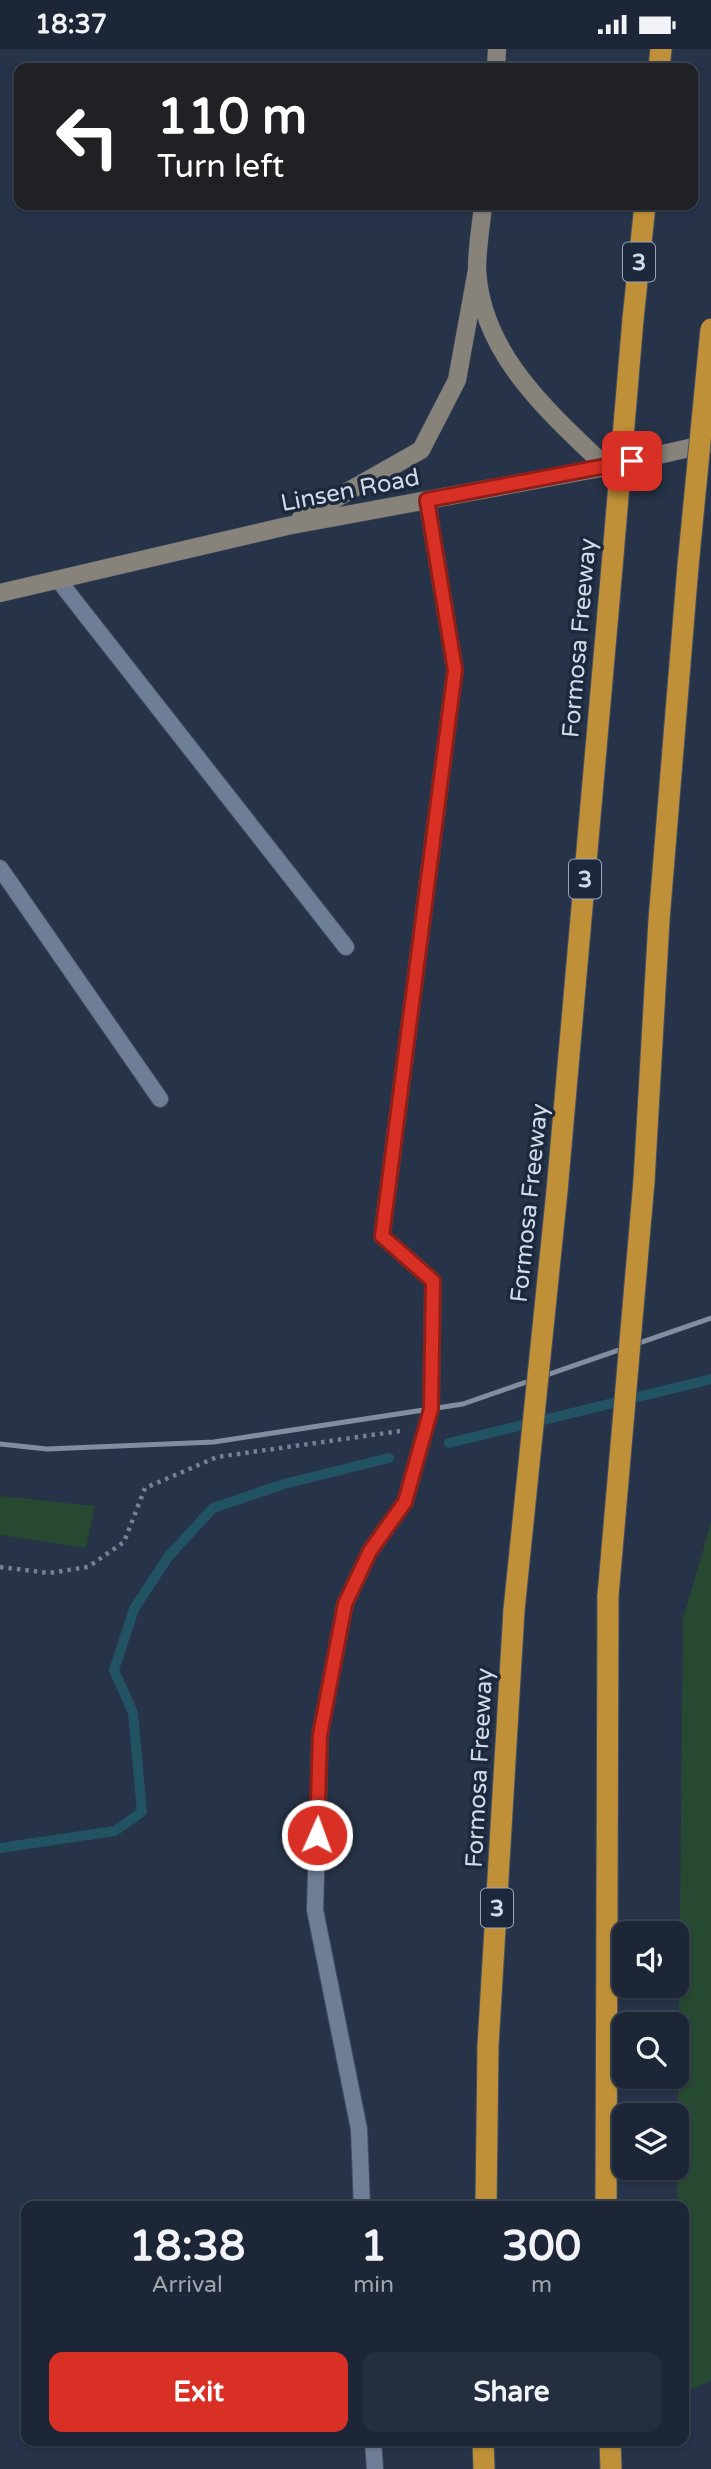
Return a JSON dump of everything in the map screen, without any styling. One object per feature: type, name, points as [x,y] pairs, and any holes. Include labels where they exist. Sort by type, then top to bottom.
[{"type":"highway","name":"Formosa Freeway","points":[[486,2201],[488,2046],[514,1610],[557,1191],[645,210]]},
{"type":"highway","points":[[606,2201],[608,1596],[644,1181],[659,920],[688,566],[711,329]]},
{"type":"highway","points":[[482,2446],[484,2469]]},
{"type":"highway","points":[[610,2446],[611,2469]]},
{"type":"main road","points":[[287,526],[421,450],[457,380],[477,270],[483,210]]},
{"type":"main road","points":[[477,270],[491,334],[537,401],[606,467]]},
{"type":"main road","name":"Linsen Road","points":[[0,593],[59,582],[287,526],[606,467],[711,443]]},
{"type":"lane","points":[[362,2201],[359,2129],[314,1910],[320,1735],[345,1604],[370,1551],[405,1502],[431,1409],[433,1281],[382,1236],[455,670],[427,500]]},
{"type":"lane","points":[[59,582],[346,947]]},
{"type":"lane","points":[[0,868],[160,1099]]},
{"type":"lane","points":[[373,2446],[375,2469]]},
{"type":"path","points":[[0,1567],[49,1573],[88,1567],[124,1542],[145,1488],[217,1457],[426,1427]]},
{"type":"green space","points":[[0,1496],[95,1506],[86,1548],[0,1535]]},
{"type":"green space","points":[[711,1522],[711,2381],[689,2390],[689,2201],[677,2201],[677,2180],[689,2180],[689,2103],[678,2103],[678,2089],[689,2089],[689,2012],[679,2012],[679,1998],[689,1998],[689,1921],[680,1921],[683,1619]]},
{"type":"waterway","points":[[449,1443],[711,1379]]},
{"type":"waterway","points":[[0,1848],[115,1831],[142,1812],[133,1713],[114,1670],[134,1609],[168,1557],[213,1508],[284,1484],[389,1458]]},
{"type":"railway","points":[[0,1444],[47,1449],[214,1442],[463,1404],[711,1318]]},
{"type":"route","points":[[317,1835],[320,1735],[345,1604],[370,1551],[405,1502],[431,1409],[433,1281],[382,1236],[455,670],[427,500],[632,461]]}]
